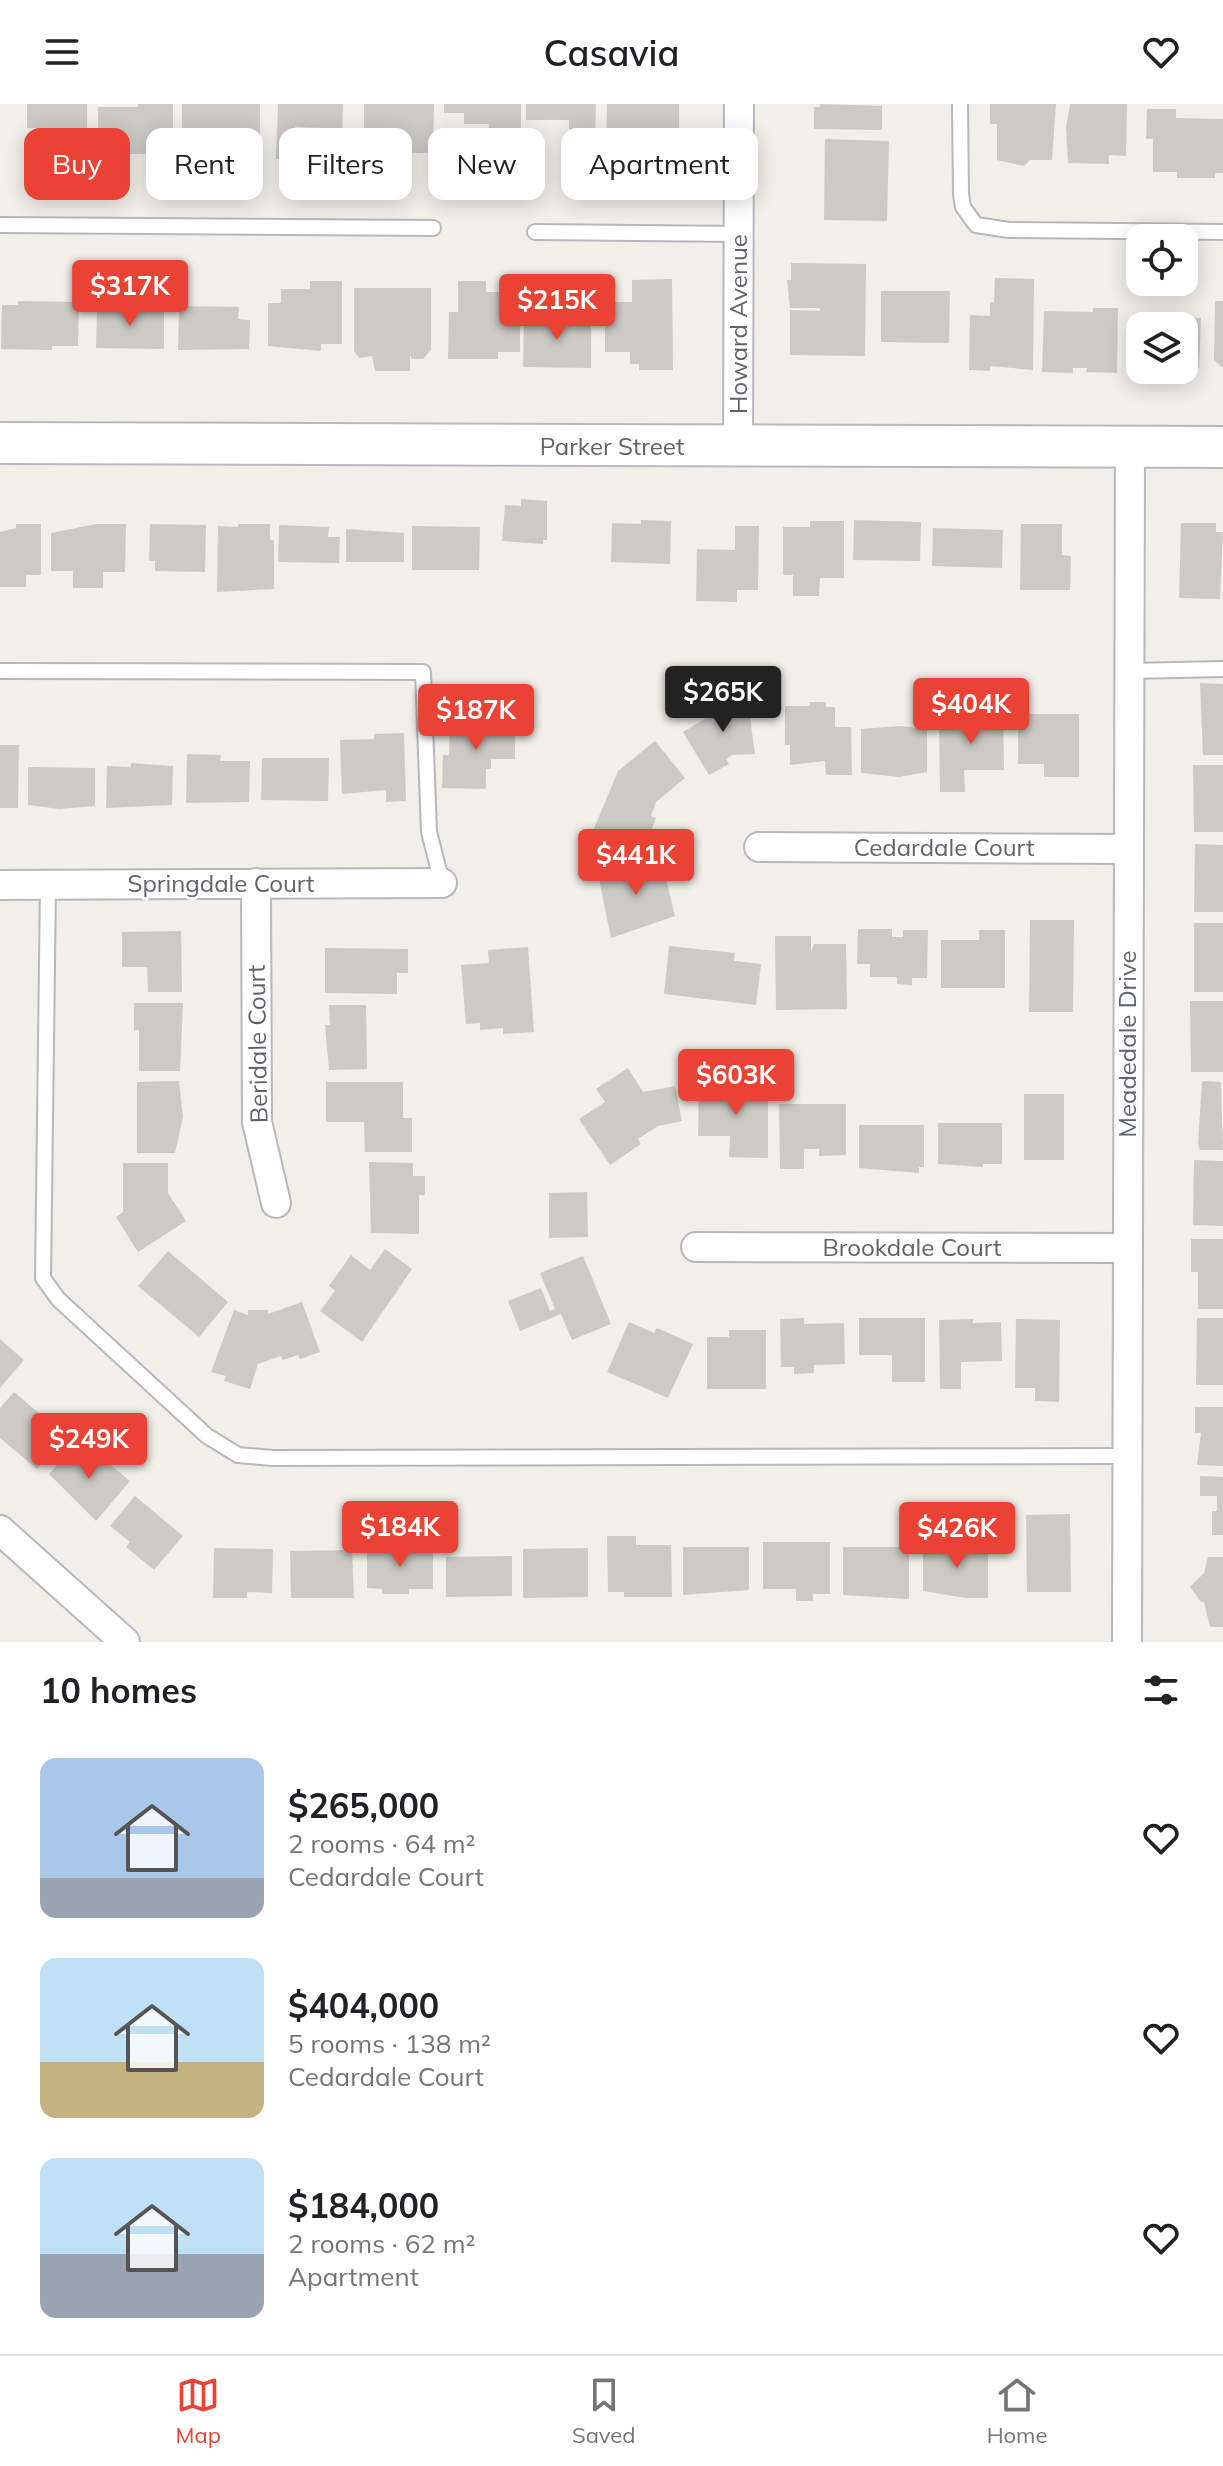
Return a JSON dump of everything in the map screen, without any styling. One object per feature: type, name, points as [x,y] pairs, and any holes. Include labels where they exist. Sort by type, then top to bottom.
[{"type":"street","name":"Howard Avenue","points":[[738,448],[739,104]]},
{"type":"street","name":"Parker Street","points":[[0,443],[738,448],[1223,447]]},
{"type":"street","name":"Meadedale Drive","points":[[1127,1642],[1130,446]]},
{"type":"street","name":"Cedardale Court","points":[[759,847],[1128,849]]},
{"type":"street","name":"Beridale Court","points":[[256,883],[257,1122],[276,1203]]},
{"type":"street","name":"Springdale Court","points":[[0,885],[442,883]]},
{"type":"street","name":"Brookdale Court","points":[[696,1247],[1127,1248]]},
{"type":"street","points":[[0,1530],[125,1642]]},
{"type":"lane","points":[[960,104],[961,194],[970,220],[976,225],[1009,230],[1223,232]]},
{"type":"lane","points":[[0,225],[433,228]]},
{"type":"lane","points":[[535,232],[740,234]]},
{"type":"lane","points":[[1129,671],[1223,669]]},
{"type":"lane","points":[[0,671],[423,672],[429,832],[442,883]]},
{"type":"lane","points":[[48,885],[43,1278],[58,1299],[207,1436],[238,1455],[273,1458],[1127,1456]]},
{"type":"building","points":[[27,104],[87,104],[87,128],[27,128]]},
{"type":"building","points":[[138,104],[173,104],[173,128],[146,128],[146,154],[130,154],[130,128],[98,128],[98,107],[138,107]]},
{"type":"building","points":[[182,104],[260,104],[260,128],[182,128]]},
{"type":"building","points":[[278,104],[343,104],[342,128],[279,128],[279,159],[276,159]]},
{"type":"building","points":[[364,104],[434,104],[434,128],[428,128],[428,153],[412,153],[412,128],[364,128]]},
{"type":"building","points":[[444,104],[521,104],[521,128],[464,124],[464,113],[444,113]]},
{"type":"building","points":[[526,104],[596,104],[595,128],[569,128],[569,120],[526,120]]},
{"type":"building","points":[[607,104],[679,104],[679,128],[606,128]]},
{"type":"building","points":[[820,104],[882,106],[882,130],[814,129],[814,107],[820,107]]},
{"type":"building","points":[[990,104],[1056,104],[1052,160],[1030,160],[1024,166],[997,160],[997,124],[990,124]]},
{"type":"building","points":[[1070,104],[1127,104],[1126,156],[1109,155],[1109,164],[1068,163],[1066,128]]},
{"type":"building","points":[[1147,109],[1176,109],[1176,118],[1223,119],[1223,173],[1215,173],[1215,178],[1177,178],[1177,172],[1153,172],[1153,139],[1146,139]]},
{"type":"building","points":[[825,139],[889,141],[887,221],[824,220]]},
{"type":"building","points":[[791,263],[866,264],[865,356],[790,355],[790,310],[820,311],[820,308],[790,308],[787,280],[791,280]]},
{"type":"building","points":[[995,278],[1034,279],[1033,370],[990,366],[990,371],[969,370],[970,315],[990,316]]},
{"type":"building","points":[[672,279],[673,370],[639,370],[639,364],[630,364],[630,352],[605,352],[605,302],[632,302],[632,280]]},
{"type":"building","points":[[310,281],[342,281],[342,344],[321,344],[321,351],[268,346],[268,303],[281,303],[281,289],[310,289]]},
{"type":"building","points":[[458,281],[486,281],[486,292],[520,292],[520,352],[498,352],[498,359],[448,359],[449,312],[458,312]]},
{"type":"building","points":[[354,288],[431,288],[431,350],[423,359],[412,359],[410,355],[410,371],[375,371],[372,356],[359,358],[354,351]]},
{"type":"building","points":[[881,291],[950,291],[949,343],[881,342]]},
{"type":"building","points":[[18,301],[79,302],[78,346],[52,346],[52,350],[1,349],[2,305],[18,305]]},
{"type":"building","points":[[1215,301],[1223,301],[1223,368],[1214,360]]},
{"type":"building","points":[[137,306],[164,309],[164,349],[96,348],[97,308]]},
{"type":"building","points":[[179,306],[239,307],[238,319],[250,320],[249,349],[178,350]]},
{"type":"building","points":[[1093,308],[1118,308],[1117,373],[1086,372],[1087,368],[1073,368],[1073,373],[1042,372],[1044,311],[1093,312]]},
{"type":"building","points":[[524,315],[591,316],[591,368],[523,367]]},
{"type":"building","points":[[1198,318],[1201,318],[1198,368]]},
{"type":"building","points":[[521,499],[547,501],[547,540],[543,540],[543,544],[502,541],[505,505],[521,506]]},
{"type":"building","points":[[641,520],[671,521],[670,564],[611,562],[612,523],[641,524]]},
{"type":"building","points":[[854,520],[921,522],[920,561],[853,560]]},
{"type":"building","points":[[810,521],[844,521],[844,578],[820,578],[819,596],[793,596],[793,575],[783,575],[783,527],[810,527]]},
{"type":"building","points":[[1181,523],[1216,523],[1216,532],[1223,532],[1220,599],[1179,598]]},
{"type":"building","points":[[16,524],[41,524],[41,575],[26,575],[26,587],[0,587],[0,532],[16,528]]},
{"type":"building","points":[[96,524],[126,524],[125,572],[103,572],[103,588],[73,588],[73,571],[51,571],[51,533]]},
{"type":"building","points":[[150,524],[206,525],[205,572],[155,571],[155,561],[149,561]]},
{"type":"building","points":[[238,524],[270,524],[270,540],[274,540],[274,589],[217,592],[218,526],[238,527]]},
{"type":"building","points":[[1021,524],[1062,524],[1062,555],[1071,556],[1070,590],[1020,590]]},
{"type":"building","points":[[279,525],[329,527],[328,537],[340,537],[339,563],[278,562]]},
{"type":"building","points":[[412,526],[480,527],[479,570],[412,570]]},
{"type":"building","points":[[735,526],[759,526],[758,590],[737,590],[737,602],[696,601],[697,549],[735,550]]},
{"type":"building","points":[[933,528],[1003,530],[1002,568],[932,566]]},
{"type":"building","points":[[346,529],[404,533],[404,562],[346,562]]},
{"type":"building","points":[[1200,683],[1223,684],[1223,755],[1203,755]]},
{"type":"building","points":[[747,696],[755,754],[732,755],[726,759],[729,764],[709,775],[683,732],[718,711],[716,701]]},
{"type":"building","points":[[810,702],[826,702],[826,707],[835,707],[835,727],[851,727],[852,775],[826,775],[825,761],[790,765],[790,745],[785,745],[785,706],[810,706]]},
{"type":"building","points":[[1003,705],[1004,770],[964,770],[965,792],[940,792],[939,726],[965,726],[965,706]]},
{"type":"building","points":[[1018,714],[1079,714],[1079,777],[1044,777],[1044,764],[1018,764]]},
{"type":"building","points":[[450,722],[515,722],[515,759],[491,759],[491,769],[486,769],[486,789],[442,788],[443,755],[449,755]]},
{"type":"building","points":[[900,726],[927,729],[927,772],[899,777],[861,773],[861,729]]},
{"type":"building","points":[[404,733],[406,801],[386,802],[386,790],[342,794],[340,740],[374,739],[374,734]]},
{"type":"building","points":[[655,741],[685,778],[656,802],[651,816],[656,818],[648,839],[642,836],[634,856],[590,838],[618,771]]},
{"type":"building","points":[[0,745],[19,745],[18,808],[0,808]]},
{"type":"building","points":[[187,754],[221,755],[220,761],[250,761],[249,802],[186,803]]},
{"type":"building","points":[[262,758],[329,758],[328,801],[261,800]]},
{"type":"building","points":[[131,763],[173,766],[172,805],[106,808],[107,766],[131,767]]},
{"type":"building","points":[[1193,765],[1223,765],[1223,832],[1194,832]]},
{"type":"building","points":[[28,767],[95,768],[95,806],[59,809],[28,805]]},
{"type":"building","points":[[1195,844],[1223,845],[1223,912],[1194,912]]},
{"type":"building","points":[[661,858],[675,916],[611,938],[598,874]]},
{"type":"building","points":[[1030,920],[1074,920],[1073,1012],[1029,1012]]},
{"type":"building","points":[[1194,923],[1223,923],[1223,992],[1194,992]]},
{"type":"building","points":[[858,929],[892,929],[892,937],[903,937],[903,930],[928,930],[927,978],[912,978],[912,985],[897,984],[897,977],[870,977],[870,964],[857,964]]},
{"type":"building","points":[[979,930],[1005,930],[1005,988],[941,988],[941,940],[979,940]]},
{"type":"building","points":[[181,931],[182,992],[148,992],[147,967],[122,967],[122,932]]},
{"type":"building","points":[[775,936],[811,936],[811,952],[814,944],[846,944],[847,1009],[776,1010]]},
{"type":"building","points":[[669,946],[735,953],[734,961],[761,964],[756,1005],[664,994]]},
{"type":"building","points":[[528,947],[534,1032],[503,1034],[503,1028],[480,1030],[480,1023],[466,1024],[461,965],[489,963],[488,950]]},
{"type":"building","points":[[325,948],[408,949],[408,973],[397,973],[397,994],[325,993]]},
{"type":"building","points":[[1190,1001],[1223,1001],[1223,1072],[1191,1072]]},
{"type":"building","points":[[134,1003],[183,1003],[180,1071],[139,1071],[139,1030],[134,1030]]},
{"type":"building","points":[[329,1005],[366,1005],[367,1069],[329,1070],[325,1025],[330,1025]]},
{"type":"building","points":[[628,1068],[643,1092],[675,1086],[682,1121],[658,1126],[638,1139],[641,1144],[610,1165],[579,1119],[605,1102],[596,1089]]},
{"type":"building","points":[[179,1081],[183,1117],[175,1153],[137,1153],[137,1082]]},
{"type":"building","points":[[1202,1081],[1221,1082],[1223,1150],[1200,1150],[1198,1144]]},
{"type":"building","points":[[326,1082],[403,1082],[403,1118],[412,1118],[412,1152],[365,1152],[364,1122],[326,1122]]},
{"type":"building","points":[[699,1083],[768,1084],[768,1158],[729,1157],[730,1136],[698,1136]]},
{"type":"building","points":[[1024,1094],[1064,1094],[1064,1160],[1024,1160]]},
{"type":"building","points":[[779,1104],[846,1104],[846,1155],[819,1156],[819,1149],[804,1149],[804,1169],[780,1169]]},
{"type":"building","points":[[938,1123],[1002,1123],[1002,1164],[983,1164],[983,1167],[938,1164]]},
{"type":"building","points":[[859,1125],[924,1125],[924,1167],[919,1167],[919,1173],[859,1168]]},
{"type":"building","points":[[1194,1160],[1223,1161],[1223,1226],[1193,1225]]},
{"type":"building","points":[[369,1162],[413,1163],[413,1176],[425,1176],[425,1195],[419,1195],[419,1234],[371,1233]]},
{"type":"building","points":[[123,1163],[168,1163],[168,1193],[186,1221],[138,1252],[116,1217],[123,1212]]},
{"type":"building","points":[[587,1192],[588,1237],[549,1238],[549,1193]]},
{"type":"building","points":[[1191,1239],[1223,1239],[1223,1309],[1198,1309],[1198,1272],[1191,1272]]},
{"type":"building","points":[[385,1249],[412,1269],[362,1342],[320,1311],[335,1291],[329,1286],[351,1255],[370,1270]]},
{"type":"building","points":[[168,1251],[228,1302],[199,1337],[138,1286]]},
{"type":"building","points":[[583,1256],[611,1324],[572,1340],[561,1314],[520,1331],[508,1301],[541,1288],[550,1311],[555,1309],[540,1273]]},
{"type":"building","points":[[302,1302],[320,1352],[300,1359],[298,1355],[283,1360],[281,1356],[258,1364],[250,1389],[224,1381],[226,1376],[211,1372],[234,1310],[248,1315],[248,1310],[268,1310],[268,1314]]},
{"type":"building","points":[[804,1318],[804,1324],[844,1323],[845,1364],[814,1365],[814,1373],[794,1374],[794,1367],[781,1367],[780,1319]]},
{"type":"building","points":[[859,1318],[925,1318],[925,1382],[892,1382],[892,1355],[859,1355]]},
{"type":"building","points":[[1197,1318],[1223,1318],[1223,1385],[1196,1385]]},
{"type":"building","points":[[973,1319],[973,1323],[1001,1322],[1002,1361],[961,1362],[961,1389],[940,1389],[939,1320]]},
{"type":"building","points":[[1016,1319],[1060,1320],[1059,1402],[1035,1401],[1035,1388],[1015,1388]]},
{"type":"building","points":[[629,1322],[654,1333],[657,1328],[693,1344],[668,1398],[607,1372]]},
{"type":"building","points":[[729,1330],[766,1330],[766,1389],[707,1389],[707,1337],[729,1337]]},
{"type":"building","points":[[0,1339],[24,1360],[0,1388]]},
{"type":"building","points":[[14,1392],[66,1436],[37,1469],[0,1438],[0,1408]]},
{"type":"building","points":[[1195,1407],[1223,1407],[1223,1466],[1197,1465],[1201,1433],[1195,1433]]},
{"type":"building","points":[[75,1444],[99,1464],[103,1459],[130,1481],[96,1521],[49,1474]]},
{"type":"building","points":[[1200,1476],[1223,1477],[1223,1535],[1212,1535],[1212,1511],[1217,1511],[1217,1496],[1200,1496]]},
{"type":"building","points":[[135,1496],[183,1536],[154,1570],[126,1547],[130,1542],[110,1526]]},
{"type":"building","points":[[1070,1514],[1071,1592],[1027,1592],[1026,1515]]},
{"type":"building","points":[[607,1536],[636,1536],[636,1545],[671,1545],[672,1597],[624,1597],[624,1592],[608,1592]]},
{"type":"building","points":[[763,1542],[830,1542],[830,1594],[813,1594],[813,1601],[796,1601],[796,1589],[763,1589]]},
{"type":"building","points":[[988,1543],[988,1598],[965,1598],[923,1591],[923,1545]]},
{"type":"building","points":[[367,1546],[433,1546],[433,1589],[409,1589],[409,1594],[382,1594],[382,1589],[367,1588]]},
{"type":"building","points":[[683,1547],[749,1547],[749,1590],[683,1595]]},
{"type":"building","points":[[843,1547],[909,1547],[909,1599],[843,1595]]},
{"type":"building","points":[[214,1548],[273,1549],[272,1593],[247,1592],[247,1598],[213,1598]]},
{"type":"building","points":[[588,1548],[588,1597],[523,1598],[523,1549]]},
{"type":"building","points":[[352,1550],[354,1598],[291,1598],[290,1551]]},
{"type":"building","points":[[512,1556],[512,1596],[446,1597],[446,1557]]},
{"type":"building","points":[[1208,1557],[1223,1557],[1223,1627],[1210,1627],[1204,1602],[1190,1587],[1204,1573]]}]
